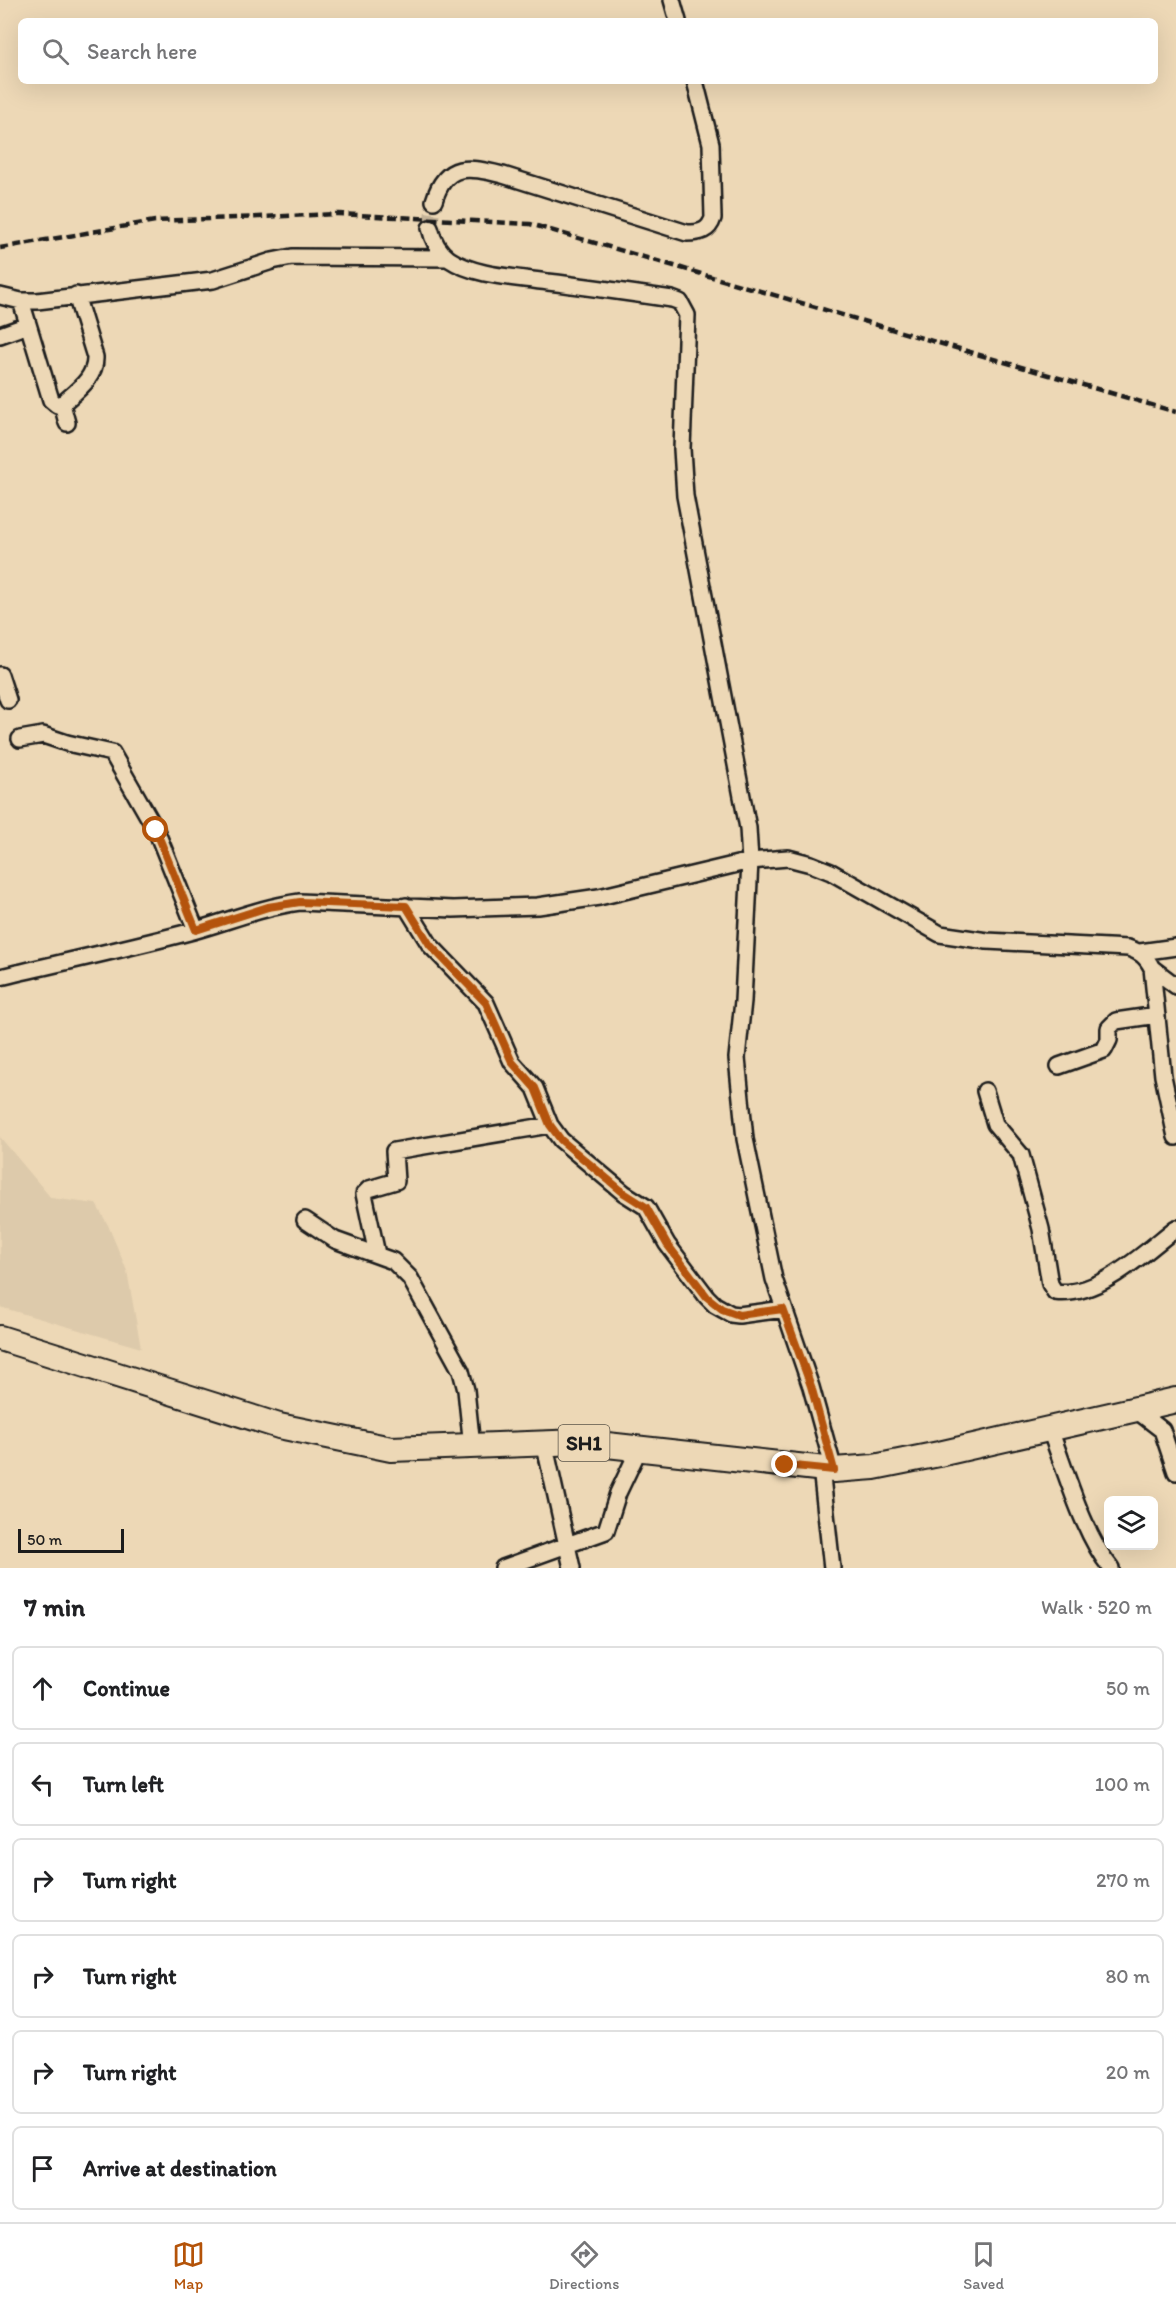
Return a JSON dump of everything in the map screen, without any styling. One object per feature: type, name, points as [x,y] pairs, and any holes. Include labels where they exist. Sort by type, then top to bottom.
[{"type":"main road","name":"SH1","points":[[0,1338],[257,1419],[333,1438],[391,1449],[580,1442],[828,1469],[874,1467],[1050,1430],[1176,1400]]},
{"type":"street","points":[[672,0],[677,18]]},
{"type":"street","points":[[434,201],[444,178],[455,171],[476,168],[687,233],[699,233],[711,225],[713,218],[711,144],[696,84]]},
{"type":"street","points":[[430,228],[437,248],[448,258],[472,269],[672,299],[680,302],[685,308],[687,315],[682,449],[685,496],[748,828],[750,861],[737,1070],[747,1150],[771,1266],[783,1309],[811,1386],[828,1469],[832,1568]]},
{"type":"street","points":[[0,296],[21,301],[54,299],[213,280],[292,257],[448,258]]},
{"type":"street","points":[[21,301],[51,400],[57,405],[62,404],[87,380],[96,366],[76,295]]},
{"type":"street","points":[[0,335],[28,325]]},
{"type":"street","points":[[62,404],[67,423]]},
{"type":"street","points":[[0,675],[8,700]]},
{"type":"street","points":[[20,739],[43,735],[112,753],[156,830],[196,930]]},
{"type":"street","points":[[0,977],[196,930],[268,907],[300,902],[481,908],[562,903],[599,897],[750,861],[788,858],[831,872],[940,934],[987,941],[1128,948],[1140,952],[1176,947]]},
{"type":"street","points":[[406,906],[430,945],[486,1003],[512,1062],[535,1088],[550,1125],[561,1140],[624,1193],[646,1207],[667,1244],[715,1305],[731,1314],[739,1315],[783,1309]]},
{"type":"street","points":[[1140,952],[1152,968],[1163,1076],[1176,1137]]},
{"type":"street","points":[[1152,968],[1176,986]]},
{"type":"street","points":[[1059,1066],[1104,1050],[1109,1040],[1109,1028],[1116,1021],[1157,1015]]},
{"type":"street","points":[[986,1091],[995,1124],[1021,1155],[1041,1229],[1050,1284],[1055,1292],[1084,1290],[1105,1280],[1176,1228]]},
{"type":"street","points":[[377,1254],[364,1194],[369,1189],[396,1181],[394,1151],[550,1125]]},
{"type":"street","points":[[305,1220],[335,1240],[393,1261],[410,1278],[455,1359],[466,1390],[472,1447]]},
{"type":"street","points":[[1136,1410],[1162,1430],[1176,1472]]},
{"type":"street","points":[[1050,1430],[1078,1504],[1100,1552],[1111,1568]]},
{"type":"street","points":[[544,1443],[572,1568]]},
{"type":"street","points":[[503,1568],[606,1531],[618,1493],[639,1449]]},
{"type":"shaded area","points":[[0,1137],[51,1198],[96,1204],[108,1225],[127,1271],[141,1348],[0,1307]]},
{"type":"tunnel","points":[[430,228],[434,201]]},
{"type":"railway","points":[[0,248],[155,221],[338,214],[530,224],[1176,412]]},
{"type":"route","points":[[156,830],[196,930],[268,907],[300,902],[406,906],[430,945],[486,1003],[512,1062],[535,1088],[550,1125],[561,1140],[624,1193],[642,1203],[650,1211],[667,1244],[707,1297],[715,1305],[731,1314],[783,1309],[811,1386],[834,1470],[785,1465]]}]
